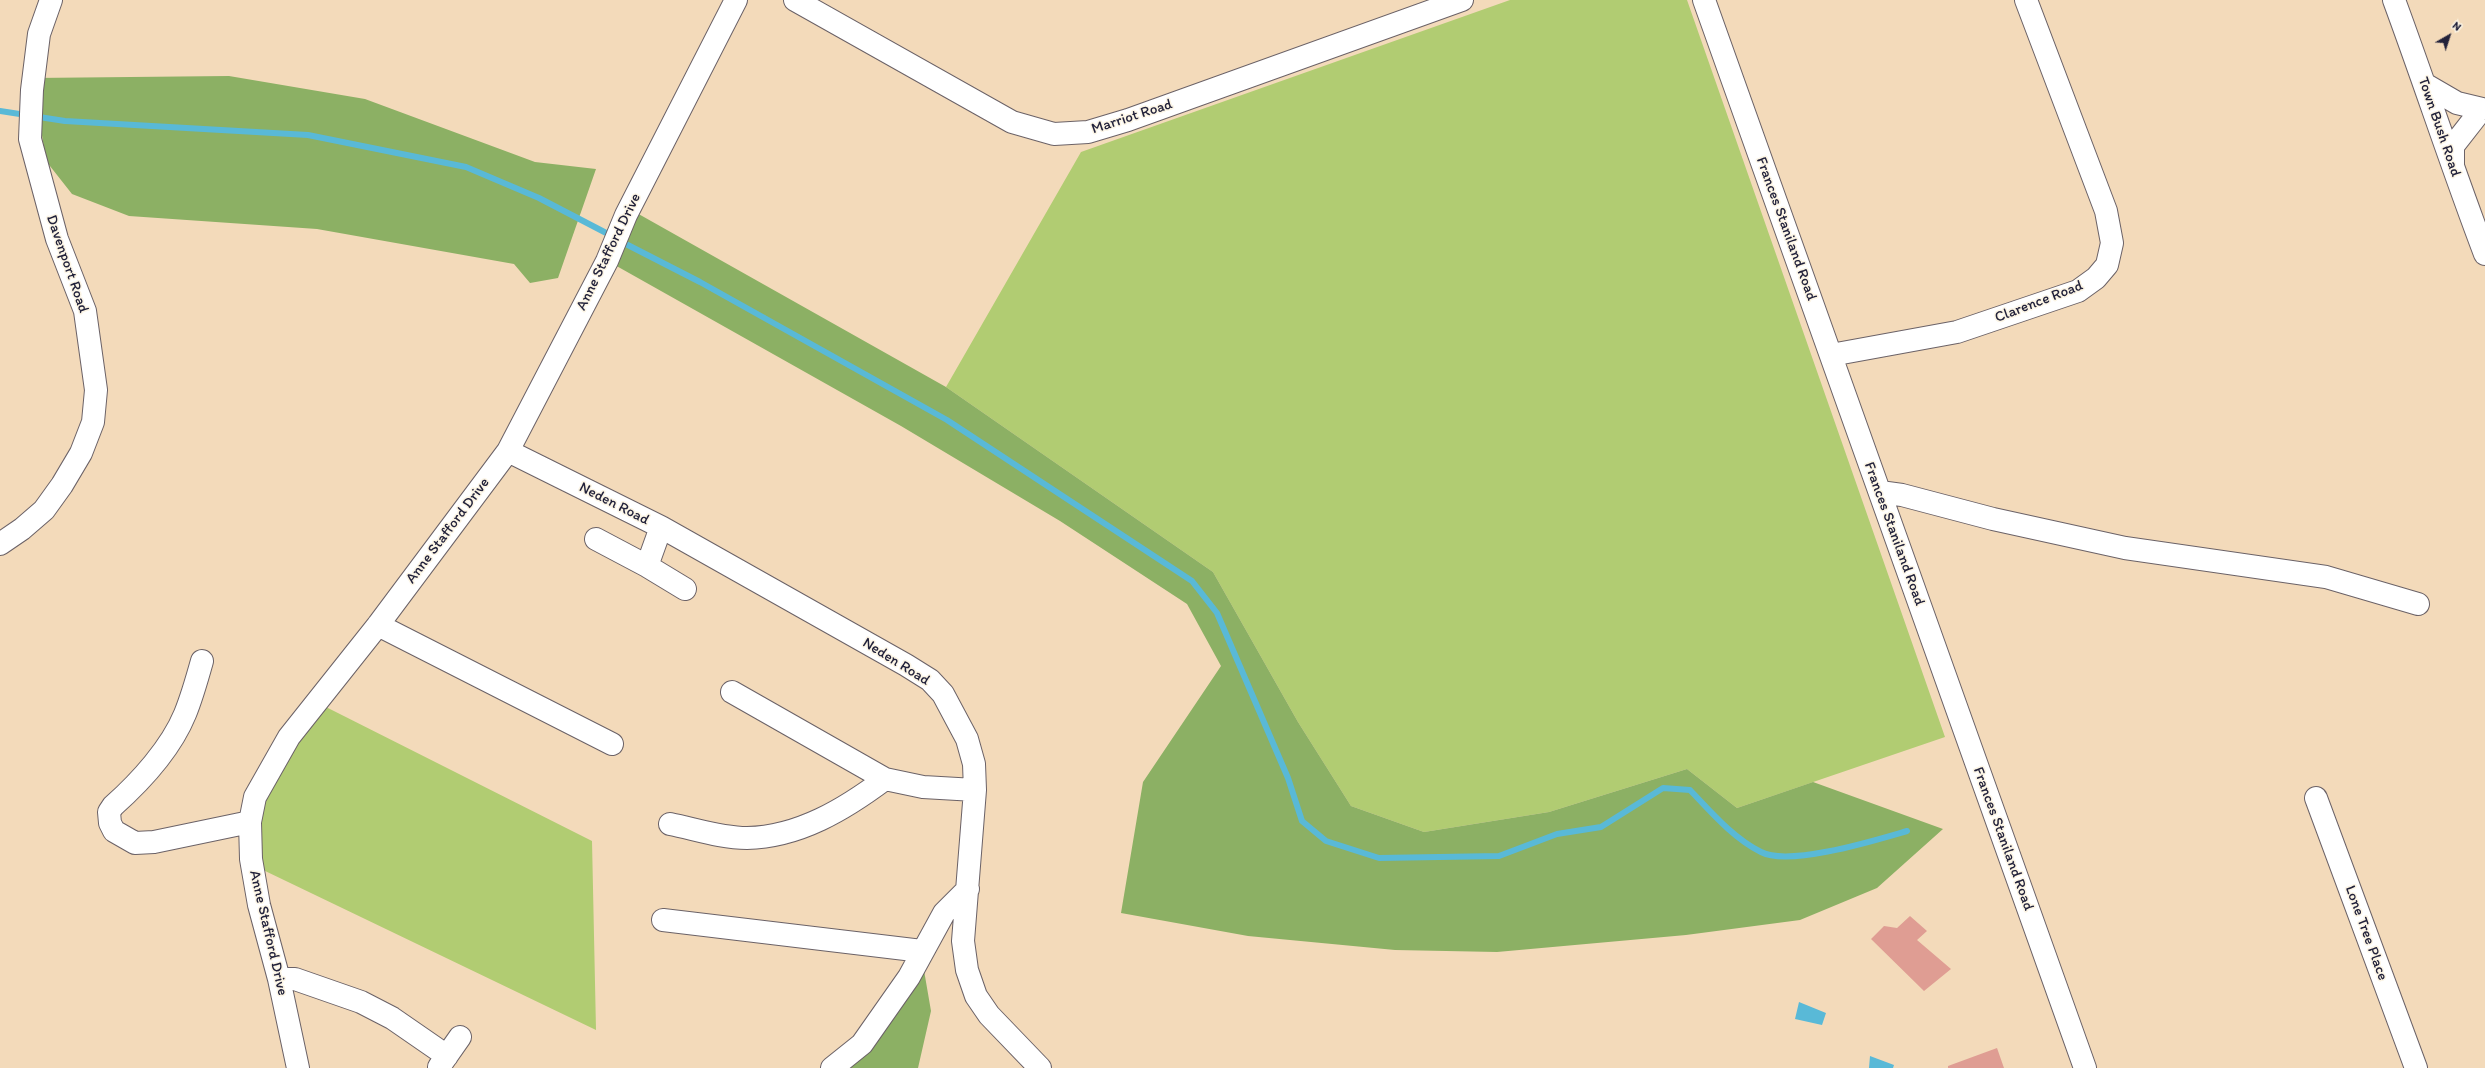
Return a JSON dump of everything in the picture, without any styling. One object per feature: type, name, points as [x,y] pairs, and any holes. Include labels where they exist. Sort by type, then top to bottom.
[{"type":"street","name":"Davenport Road","points":[[0,544],[22,529],[44,510],[62,485],[80,453],[93,422],[96,390],[85,311],[57,239],[30,139],[32,90],[39,34],[51,0]]},
{"type":"street","name":"Anne Stafford Drive","points":[[298,1068],[279,979],[259,905],[251,859],[250,822],[255,796],[289,738],[378,625],[508,451],[607,261],[626,215],[736,0]]},
{"type":"street","name":"Marriot Road","points":[[795,0],[1012,122],[1054,134],[1088,132],[1128,120],[1462,0]]},
{"type":"street","name":"Frances Staniland Road","points":[[1704,0],[2085,1068]]},
{"type":"street","name":"Clarence Road","points":[[1831,355],[1957,332],[2078,291],[2096,278],[2107,265],[2112,243],[2106,211],[2026,0]]},
{"type":"street","name":"Town Bush Road","points":[[2394,0],[2426,85],[2455,175],[2485,254]]},
{"type":"street","points":[[2426,85],[2457,103],[2482,109],[2453,146],[2451,153],[2455,175]]},
{"type":"street","name":"Neden Road","points":[[508,451],[661,527],[930,680],[943,694],[967,739],[974,764],[975,790],[963,941],[967,970],[976,996],[988,1015],[1040,1068]]},
{"type":"street","points":[[1880,492],[1902,495],[1993,519],[2125,548],[2326,577],[2418,604]]},
{"type":"street","points":[[647,566],[661,527]]},
{"type":"street","points":[[596,540],[647,566],[684,589]]},
{"type":"street","points":[[378,625],[612,744]]},
{"type":"street","points":[[202,661],[185,715],[173,736],[152,764],[113,806],[109,812],[110,823],[114,831],[123,838],[135,843],[154,842],[250,822]]},
{"type":"street","points":[[732,692],[885,779],[924,787],[975,790]]},
{"type":"street","points":[[670,824],[717,834],[747,838],[792,832],[834,811],[885,779]]},
{"type":"street","name":"Lone Tree Place","points":[[2316,798],[2416,1068]]},
{"type":"street","points":[[832,1068],[862,1044],[909,977],[944,913],[968,889]]},
{"type":"street","points":[[663,920],[922,951]]},
{"type":"street","points":[[279,979],[295,979],[361,1002],[392,1018],[442,1062],[460,1037]]},
{"type":"green space","points":[[1510,0],[1687,0],[1945,737],[1737,808],[1687,769],[1549,812],[1424,832],[1351,806],[1298,722],[1213,572],[946,387],[1081,152]]},
{"type":"green space","points":[[229,76],[365,99],[535,162],[596,169],[558,278],[530,283],[514,264],[317,229],[129,216],[72,194],[46,161],[33,78]]},
{"type":"green space","points":[[635,212],[946,387],[1213,572],[1298,722],[1351,806],[1424,832],[1549,812],[1687,769],[1737,808],[1813,782],[1943,829],[1877,888],[1800,920],[1686,935],[1497,952],[1395,950],[1248,936],[1121,913],[1143,782],[1221,666],[1187,604],[1060,521],[901,426],[613,264]]},
{"type":"green space","points":[[320,704],[592,841],[596,1030],[261,869],[258,825],[265,797]]},
{"type":"green space","points":[[921,953],[931,1011],[918,1068],[822,1068],[846,1050]]},
{"type":"water","points":[[1799,1002],[1826,1013],[1822,1025],[1795,1019]]},
{"type":"water","points":[[1870,1056],[1894,1065],[1893,1068],[1869,1068]]},
{"type":"building","points":[[1910,916],[1927,931],[1917,940],[1951,969],[1924,991],[1871,939],[1884,926],[1897,928]]},
{"type":"building","points":[[1997,1048],[2004,1068],[1948,1068],[1948,1066]]},
{"type":"waterway","points":[[0,111],[65,121],[308,135],[466,167],[539,198],[612,236]]},
{"type":"waterway","points":[[620,241],[700,282],[947,420],[1192,581],[1217,613],[1288,778],[1302,821],[1326,841],[1379,858],[1499,856],[1557,834],[1601,827],[1663,788],[1690,790],[1714,816],[1741,840],[1761,852],[1774,856],[1811,854],[1855,846],[1907,831]]}]
